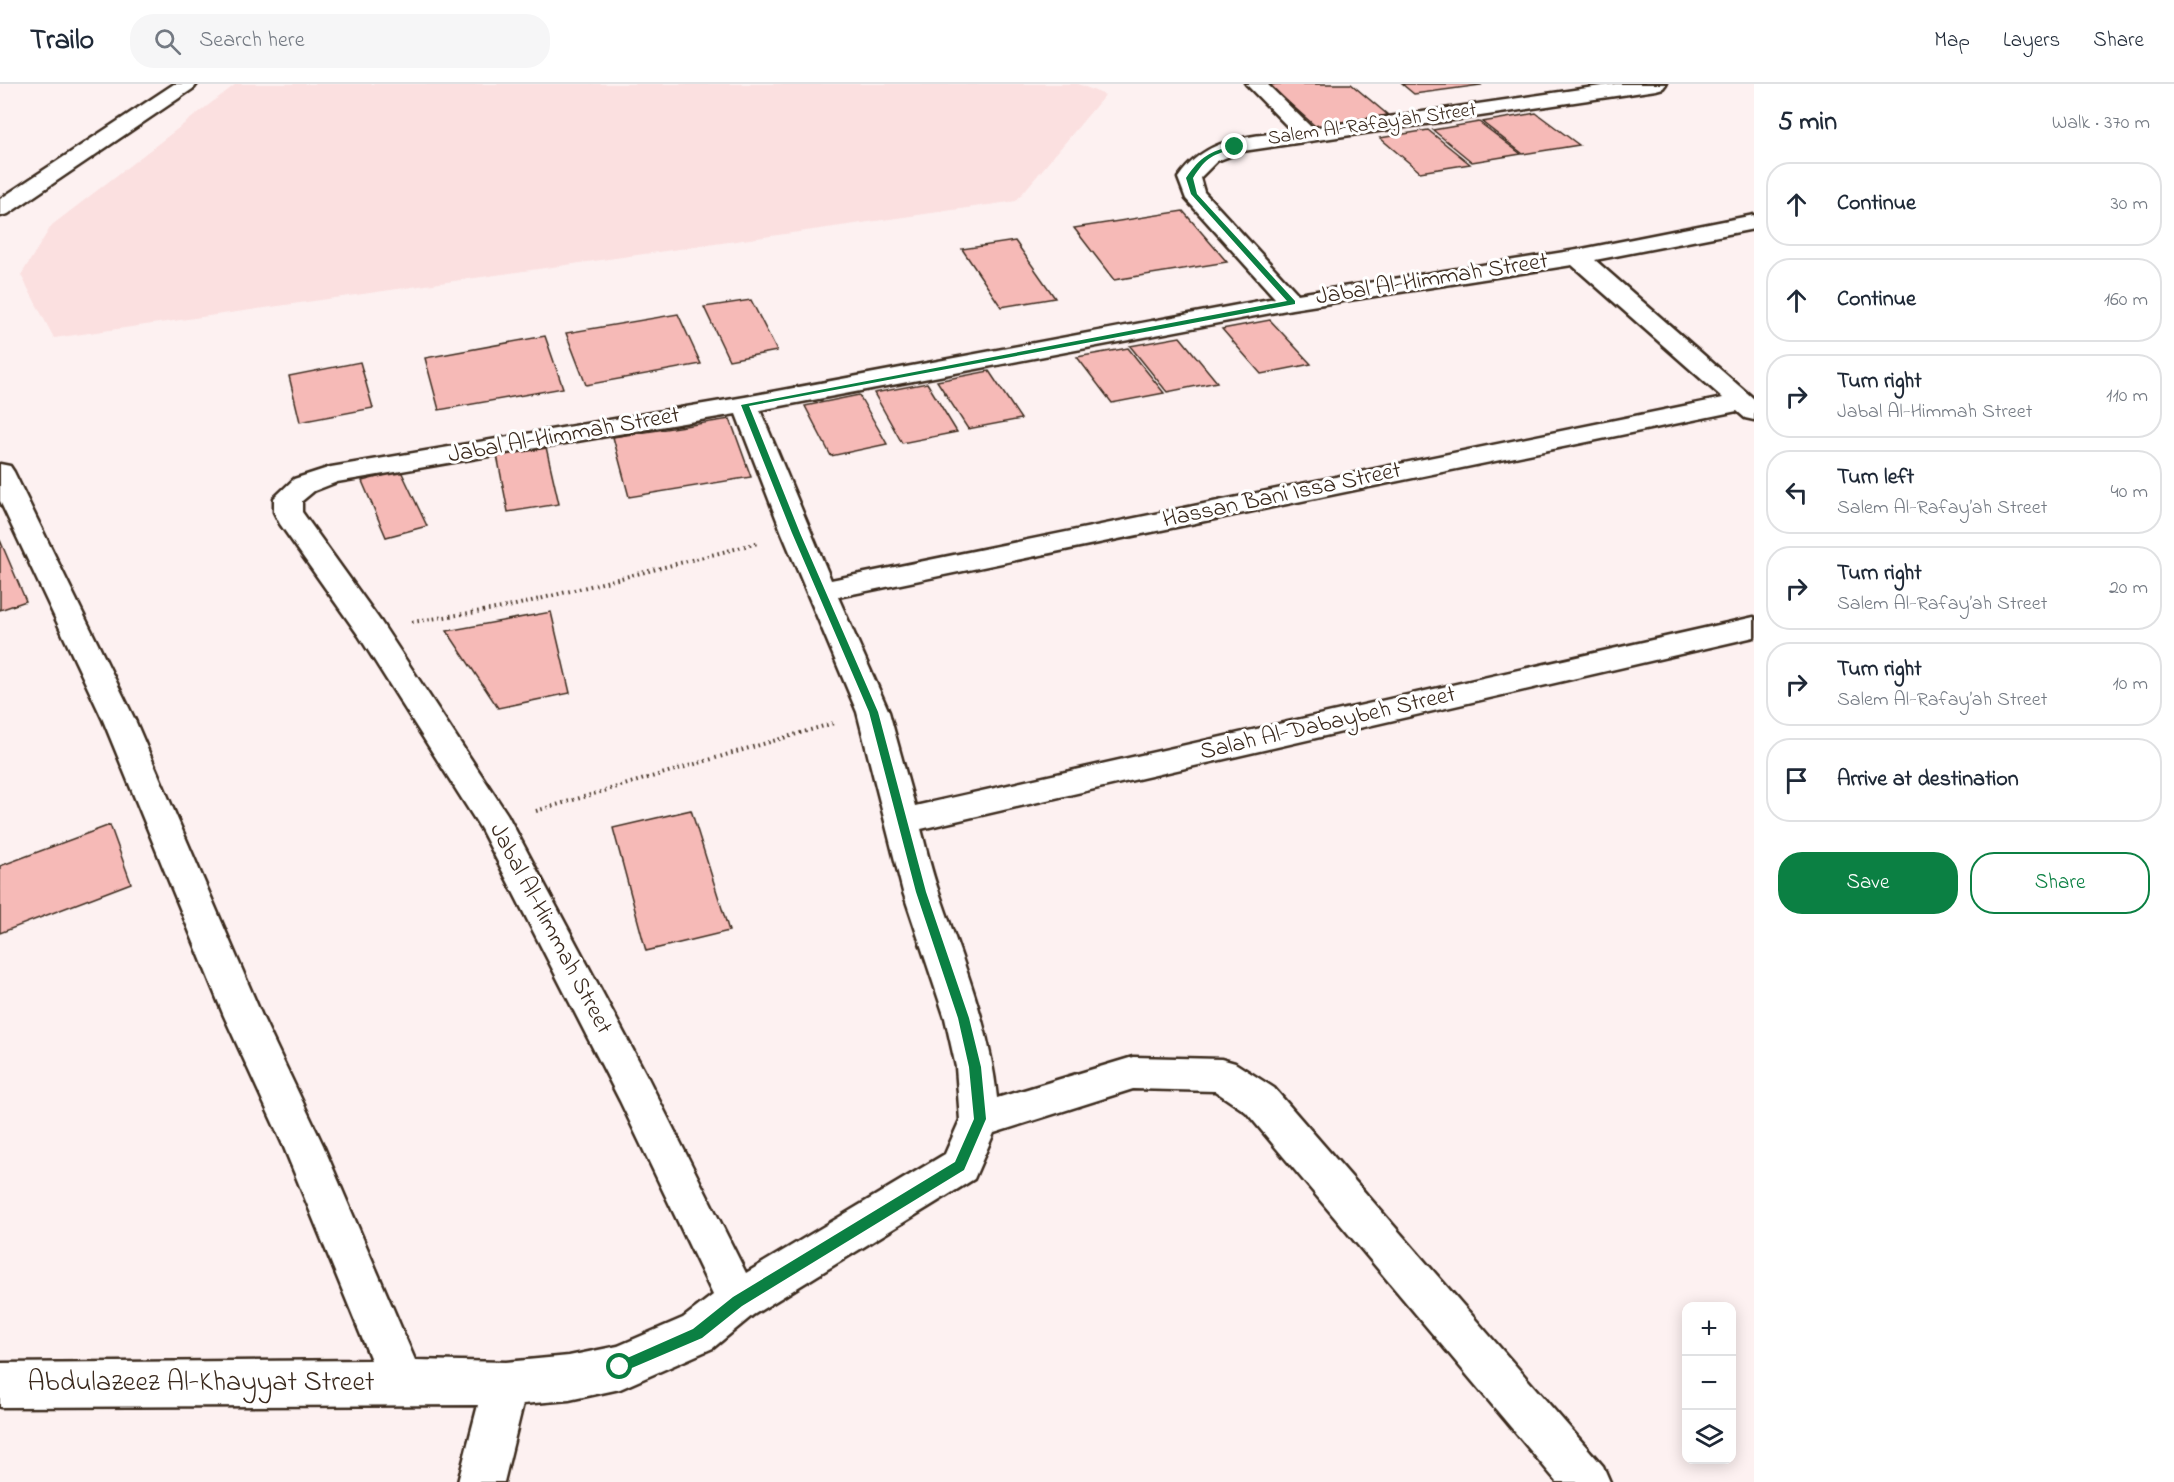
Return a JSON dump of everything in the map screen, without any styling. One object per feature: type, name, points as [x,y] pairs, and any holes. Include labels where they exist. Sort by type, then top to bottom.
[{"type":"street","points":[[0,209],[187,84]]},
{"type":"street","points":[[1256,84],[1307,135]]},
{"type":"street","name":"Salem Al-Rafay’ah Street","points":[[1292,302],[1194,194],[1190,178],[1202,160],[1215,152],[1254,142],[1656,84]]},
{"type":"street","points":[[1497,91],[1514,104]]},
{"type":"street","name":"Jabal Al-Himmah Street","points":[[738,1301],[612,1048],[495,823],[370,629],[294,524],[288,512],[288,498],[304,485],[331,476],[375,467],[744,405],[1292,302],[1576,257],[1754,222]]},
{"type":"street","points":[[1576,257],[1748,407]]},
{"type":"street","points":[[744,405],[873,712],[921,892],[964,1018],[975,1067],[980,1119],[1132,1073],[1221,1075],[1260,1100],[1587,1482]]},
{"type":"street","name":"Hassan Bani Issa Street","points":[[822,591],[1748,407]]},
{"type":"street","points":[[0,472],[119,720],[243,1016],[303,1145],[402,1382]]},
{"type":"street","name":"Salah Al-Dabaybeh Street","points":[[902,821],[1754,627]]},
{"type":"street","name":"Abdulazeez Al-Khayyat Street","points":[[0,1385],[402,1382],[506,1384],[568,1378],[620,1367],[698,1333],[738,1301],[960,1166],[980,1119]]},
{"type":"street","points":[[482,1482],[506,1384]]},
{"type":"path","points":[[370,629],[508,608],[796,533]]},
{"type":"path","points":[[495,823],[873,712]]},
{"type":"shaded area","points":[[236,84],[1078,84],[1105,95],[1016,201],[54,338],[21,275],[52,225]]},
{"type":"building","points":[[1351,84],[1388,115],[1315,126],[1269,85]]},
{"type":"building","points":[[1402,84],[1480,84],[1481,85],[1414,94]]},
{"type":"building","points":[[1536,113],[1579,145],[1523,154],[1482,122]]},
{"type":"building","points":[[1479,122],[1521,154],[1472,162],[1433,130]]},
{"type":"building","points":[[1428,130],[1470,164],[1420,172],[1380,138]]},
{"type":"building","points":[[1183,211],[1227,262],[1114,280],[1074,228]]},
{"type":"building","points":[[1015,241],[1055,298],[1001,307],[962,249]]},
{"type":"building","points":[[751,300],[777,351],[729,360],[704,307]]},
{"type":"building","points":[[678,314],[701,364],[586,385],[566,333]]},
{"type":"building","points":[[1270,320],[1311,364],[1261,374],[1222,329]]},
{"type":"building","points":[[545,336],[563,388],[439,410],[425,358]]},
{"type":"building","points":[[1180,337],[1217,382],[1167,392],[1130,346]]},
{"type":"building","points":[[1128,348],[1164,393],[1112,403],[1077,357]]},
{"type":"building","points":[[360,362],[373,408],[300,422],[289,376]]},
{"type":"building","points":[[989,371],[1021,419],[968,429],[937,381]]},
{"type":"building","points":[[927,383],[957,432],[902,443],[874,393]]},
{"type":"building","points":[[859,395],[887,444],[831,456],[805,406]]},
{"type":"building","points":[[730,419],[751,477],[629,497],[613,437]]},
{"type":"building","points":[[546,447],[559,504],[508,512],[497,455]]},
{"type":"building","points":[[401,471],[427,526],[386,537],[362,481]]},
{"type":"building","points":[[0,540],[26,601],[0,610]]},
{"type":"building","points":[[551,612],[570,693],[498,708],[447,631]]},
{"type":"building","points":[[691,810],[729,931],[646,951],[613,828]]},
{"type":"building","points":[[110,825],[131,883],[0,933],[0,866]]},
{"type":"route","points":[[620,1367],[698,1333],[738,1301],[960,1166],[980,1119],[975,1067],[964,1018],[947,974],[921,892],[873,712],[744,405],[1292,302],[1194,194],[1190,178],[1202,160],[1215,152],[1235,147]]}]
